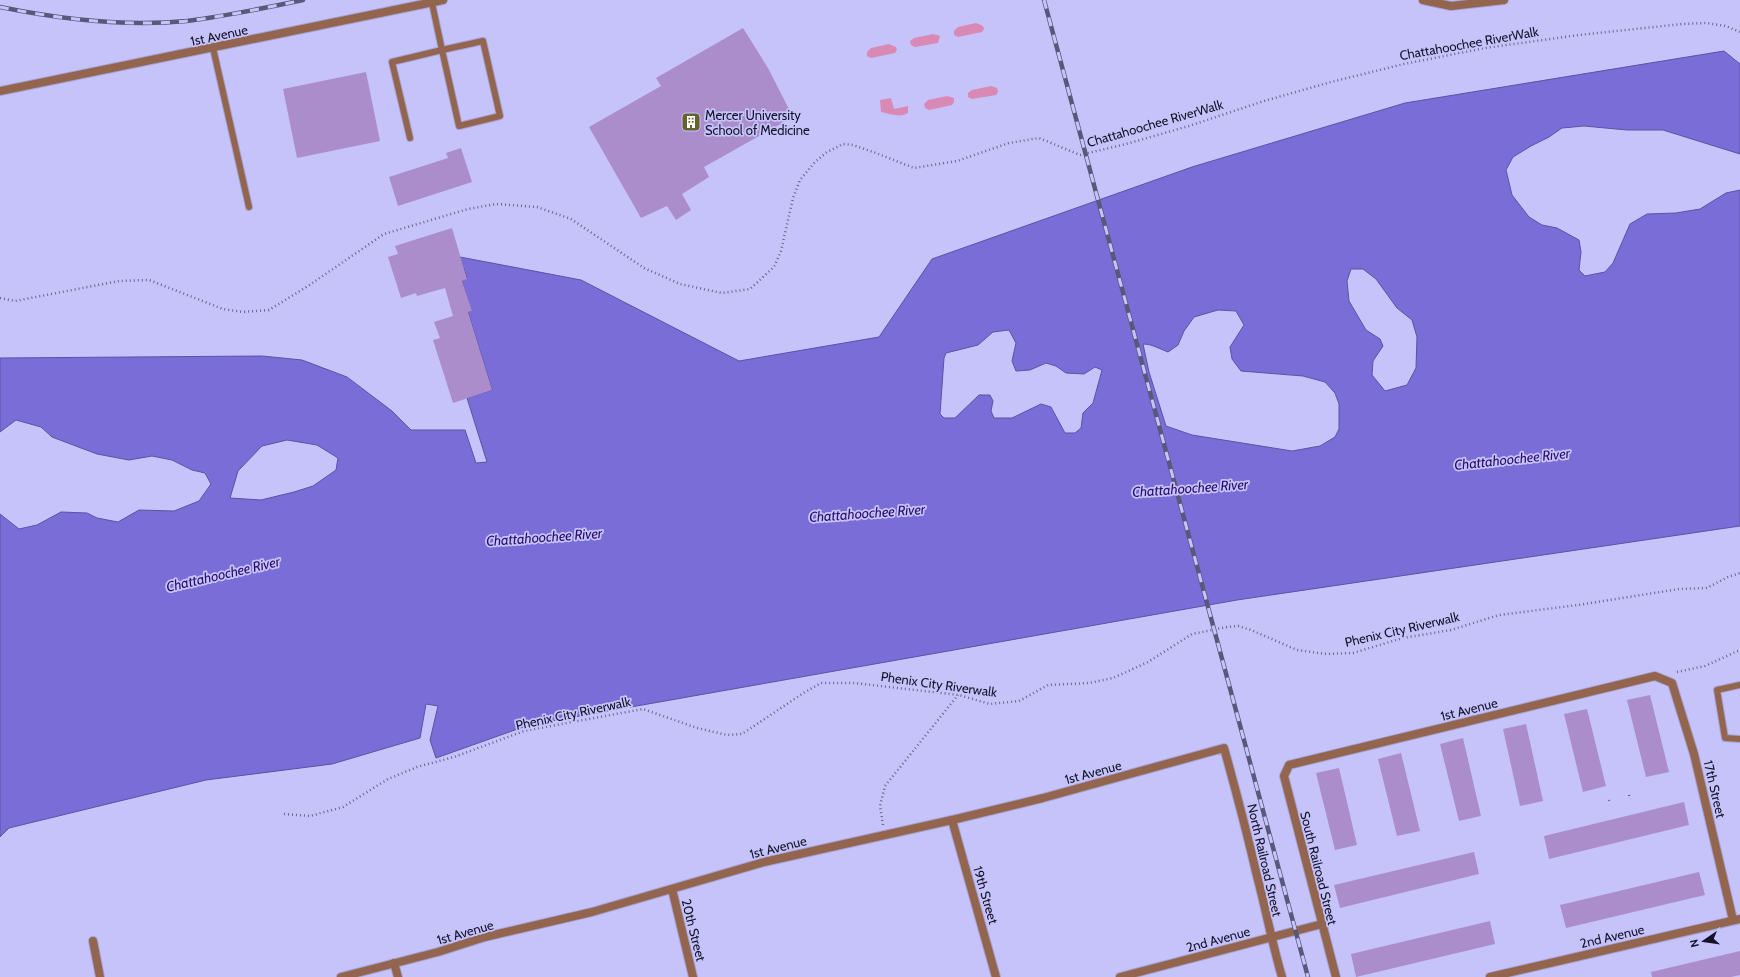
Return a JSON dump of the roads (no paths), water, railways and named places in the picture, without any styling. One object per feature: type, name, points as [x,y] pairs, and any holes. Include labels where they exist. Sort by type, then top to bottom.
[{"type":"street","name":"1st Avenue","points":[[0,91],[213,48],[432,1],[444,0]]},
{"type":"street","points":[[1423,0],[1451,6],[1504,0]]},
{"type":"street","name":"1st Avenue","points":[[1289,765],[1655,676]]},
{"type":"street","name":"17th Street","points":[[1655,676],[1672,683],[1694,754],[1737,920]]},
{"type":"street","name":"1st Avenue","points":[[341,977],[485,938],[554,922],[764,862],[1043,798],[1224,748]]},
{"type":"street","name":"North Railroad Street","points":[[1224,748],[1258,876],[1270,938],[1282,977]]},
{"type":"street","name":"South Railroad Street","points":[[1289,765],[1284,776],[1336,977]]},
{"type":"street","name":"19th Street","points":[[952,820],[996,977]]},
{"type":"street","name":"20th Street","points":[[672,889],[693,977]]},
{"type":"street","name":"2nd Avenue","points":[[1490,977],[1737,920]]},
{"type":"street","name":"2nd Avenue","points":[[1120,977],[1322,924]]},
{"type":"street","points":[[93,941],[100,977]]},
{"type":"street","points":[[394,963],[398,977]]},
{"type":"lane","points":[[410,138],[392,62],[442,50],[483,41],[500,116],[459,126],[442,50],[432,1]]},
{"type":"lane","points":[[213,48],[249,207]]},
{"type":"lane","points":[[1740,685],[1717,690],[1725,738],[1740,739]]},
{"type":"water","name":"Chattahoochee River","points":[[1724,51],[1740,64],[1740,154],[1663,130],[1627,130],[1584,126],[1562,128],[1513,157],[1506,170],[1512,195],[1529,217],[1542,225],[1557,228],[1579,240],[1581,252],[1579,270],[1585,276],[1605,272],[1613,263],[1630,224],[1647,214],[1676,213],[1700,209],[1726,193],[1740,190],[1740,526],[1237,600],[529,725],[436,758],[430,740],[438,706],[426,704],[420,738],[332,764],[206,780],[9,828],[0,837],[0,514],[19,529],[37,525],[61,512],[87,513],[97,518],[118,522],[139,510],[174,511],[199,501],[211,484],[205,473],[192,470],[172,460],[152,456],[129,460],[97,454],[52,437],[41,427],[16,420],[0,432],[0,358],[262,356],[302,360],[347,377],[392,411],[411,430],[465,430],[476,463],[487,462],[467,398],[492,390],[468,312],[471,311],[462,281],[467,278],[460,257],[581,280],[739,361],[879,337],[932,259],[1192,167],[1405,103]],"holes":[[[1351,269],[1363,269],[1376,279],[1397,308],[1412,320],[1417,337],[1416,368],[1407,385],[1385,391],[1372,375],[1373,361],[1383,346],[1380,339],[1366,330],[1349,301],[1347,281]],[[1218,310],[1236,311],[1244,325],[1230,347],[1232,359],[1241,371],[1303,376],[1325,382],[1335,393],[1339,404],[1339,429],[1335,437],[1320,446],[1292,451],[1192,435],[1166,426],[1149,372],[1143,344],[1168,352],[1178,345],[1184,331],[1194,317]],[[1009,330],[1016,343],[1012,361],[1016,371],[1030,370],[1046,363],[1056,366],[1066,373],[1084,374],[1095,367],[1102,370],[1093,403],[1083,413],[1081,428],[1075,433],[1065,433],[1051,407],[1041,404],[1012,418],[994,418],[991,411],[993,401],[990,395],[979,395],[955,418],[944,418],[940,414],[944,358],[946,353],[978,345],[993,332]],[[287,440],[317,445],[338,458],[336,470],[313,486],[294,492],[261,500],[230,498],[238,471],[262,446]]]},
{"type":"railway","points":[[0,7],[93,21],[164,23],[216,17],[303,0]]},
{"type":"railway","points":[[1044,0],[1308,977]]},
{"type":"place","name":"Mercer University School of Medicine","points":[[691,122]]}]
